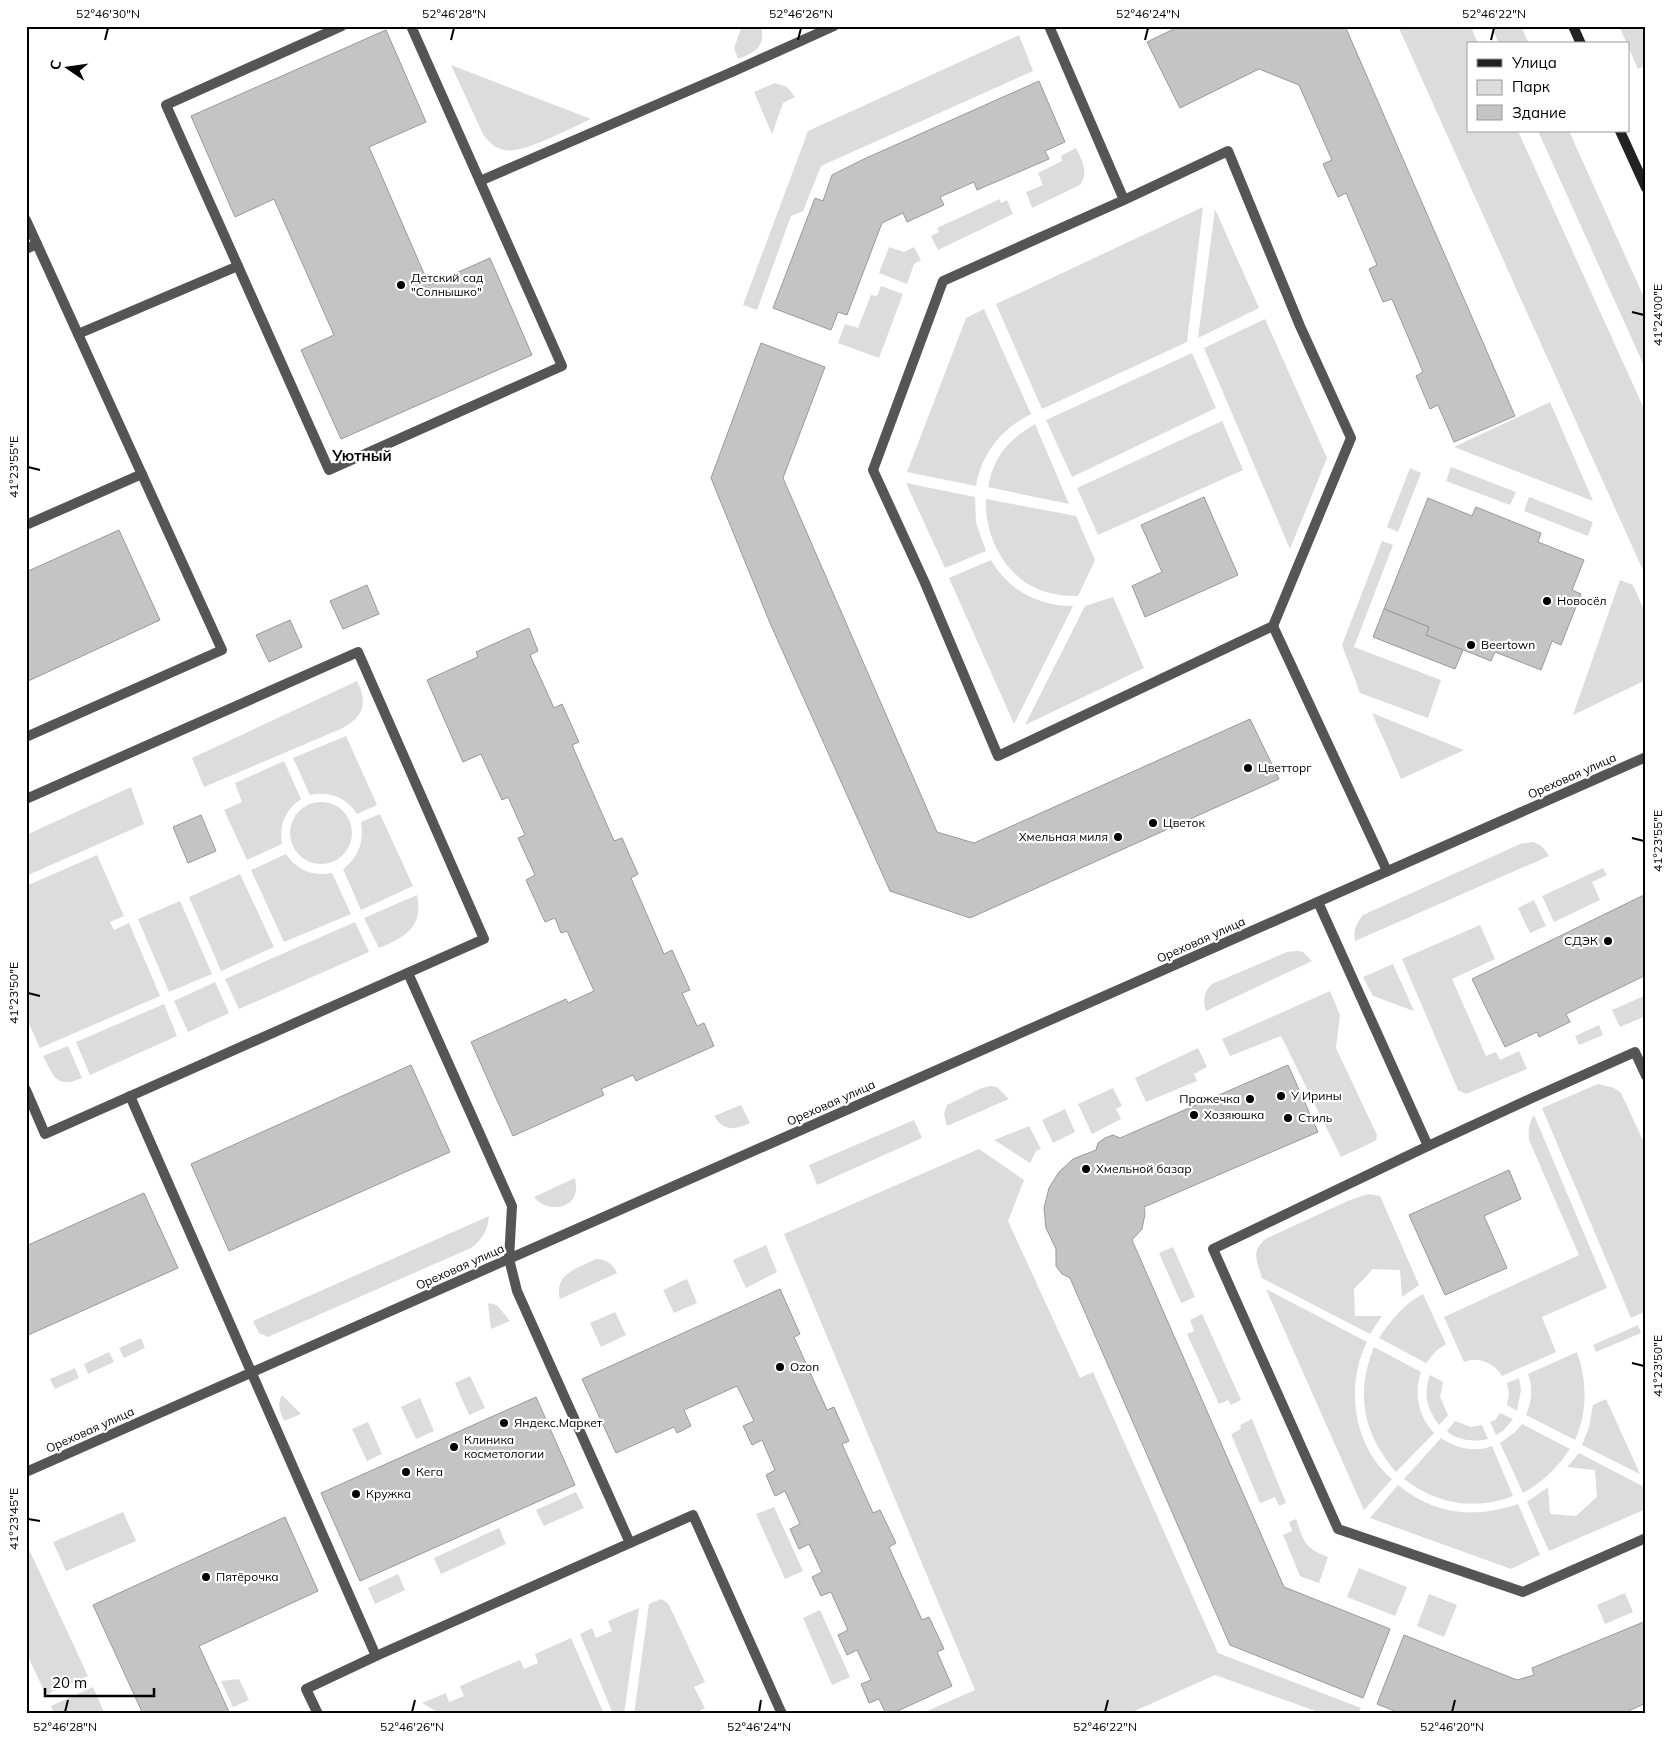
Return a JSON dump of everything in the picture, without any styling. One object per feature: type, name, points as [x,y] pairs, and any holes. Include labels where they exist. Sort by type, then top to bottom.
[{"type":"main road","points":[[1573,26],[1580,42]]},
{"type":"main road","points":[[1620,132],[1646,188]]},
{"type":"street","points":[[342,26],[166,105],[328,470],[562,366],[411,26]]},
{"type":"street","points":[[480,181],[834,26]]},
{"type":"street","points":[[1049,26],[1124,200]]},
{"type":"street","points":[[1228,151],[1300,326],[1351,438],[1273,626],[998,756],[925,583],[873,470],[943,281],[1228,151]]},
{"type":"street","points":[[26,220],[222,650],[26,737]]},
{"type":"street","points":[[26,249],[37,244]]},
{"type":"street","points":[[78,334],[238,266]]},
{"type":"street","points":[[26,525],[142,474]]},
{"type":"street","points":[[1273,626],[1387,871]]},
{"type":"street","points":[[26,799],[358,652],[484,939],[46,1134],[26,1090]]},
{"type":"street","name":"Ореховая улица","points":[[26,1472],[1646,757]]},
{"type":"street","points":[[1318,902],[1428,1146]]},
{"type":"street","points":[[408,973],[512,1206],[509,1259],[517,1291],[630,1543]]},
{"type":"street","points":[[1646,1076],[1635,1052],[1428,1146],[1213,1249],[1338,1529],[1523,1592],[1646,1538]]},
{"type":"street","points":[[130,1096],[376,1656]]},
{"type":"street","points":[[318,1714],[306,1689],[692,1516],[782,1714]]},
{"type":"green space","points":[[742,26],[761,26],[762,39],[758,48],[738,59],[734,48]]},
{"type":"green space","points":[[1398,26],[1471,26],[1477,42],[1467,42],[1467,132],[1518,132],[1646,413],[1646,577]]},
{"type":"green space","points":[[1491,26],[1521,26],[1528,42],[1498,42]]},
{"type":"green space","points":[[1619,26],[1646,26],[1646,65],[1638,69],[1630,51],[1630,42],[1626,42]]},
{"type":"green space","points":[[1019,35],[1033,71],[821,166],[803,211],[791,216],[757,310],[743,305],[808,131]]},
{"type":"green space","points":[[451,65],[591,119],[524,148],[505,150],[498,148],[483,134]]},
{"type":"green space","points":[[775,83],[787,87],[795,97],[783,103],[772,134],[754,92]]},
{"type":"green space","points":[[1538,132],[1569,132],[1646,302],[1646,370]]},
{"type":"green space","points":[[1076,148],[1084,171],[1083,180],[1080,185],[1032,208],[1026,192],[1043,185],[1038,173],[1062,161],[1061,156]]},
{"type":"green space","points":[[1000,199],[1001,203],[1007,200],[1013,214],[938,250],[931,236],[939,232],[937,228]]},
{"type":"green space","points":[[1203,207],[1187,342],[1042,409],[996,304]]},
{"type":"green space","points":[[1215,209],[1259,308],[1198,338]]},
{"type":"green space","points":[[889,247],[904,252],[914,247],[921,260],[914,264],[907,284],[879,273]]},
{"type":"green space","points":[[881,286],[903,294],[879,358],[838,343],[845,324],[858,328],[871,295],[877,296]]},
{"type":"green space","points":[[984,309],[1031,414],[1011,427],[994,443],[983,463],[976,486],[907,472],[966,318]]},
{"type":"green space","points":[[1265,319],[1327,458],[1290,549],[1204,348]]},
{"type":"green space","points":[[1192,353],[1216,408],[1072,477],[1046,420]]},
{"type":"green space","points":[[1550,402],[1593,501],[1454,447]]},
{"type":"green space","points":[[1222,421],[1243,470],[1098,535],[1077,488]]},
{"type":"green space","points":[[1035,424],[1069,504],[988,487],[998,458],[1017,436]]},
{"type":"green space","points":[[1451,467],[1516,492],[1510,505],[1446,481]]},
{"type":"green space","points":[[1410,468],[1421,473],[1398,532],[1387,527]]},
{"type":"green space","points":[[906,483],[975,497],[976,523],[986,551],[945,568]]},
{"type":"green space","points":[[1529,497],[1593,522],[1588,536],[1524,511]]},
{"type":"green space","points":[[986,499],[1076,516],[1095,560],[1078,596],[1060,595],[1043,591],[1018,577],[1008,566],[993,541],[986,513]]},
{"type":"green space","points":[[1382,541],[1393,545],[1354,647],[1441,680],[1428,718],[1360,693],[1342,645]]},
{"type":"green space","points":[[991,560],[1007,580],[1026,595],[1048,603],[1073,606],[1014,724],[949,578]]},
{"type":"green space","points":[[1620,580],[1633,585],[1646,615],[1646,680],[1573,715]]},
{"type":"green space","points":[[1113,597],[1144,668],[1025,725],[1085,606]]},
{"type":"green space","points":[[357,681],[363,702],[360,714],[356,719],[343,728],[204,787],[192,758]]},
{"type":"green space","points":[[1372,713],[1464,750],[1401,779]]},
{"type":"green space","points":[[346,736],[377,805],[357,814],[342,799],[324,794],[310,795],[293,758]]},
{"type":"green space","points":[[284,761],[301,799],[295,803],[284,818],[281,831],[282,844],[247,860],[224,810],[242,802],[235,783]]},
{"type":"green space","points":[[131,787],[144,824],[26,876],[26,835]]},
{"type":"green space","points":[[315,802],[327,802],[343,811],[350,821],[352,833],[350,845],[343,855],[327,864],[315,864],[304,859],[295,850],[290,839],[290,827],[295,816],[304,807]]},
{"type":"green space","points":[[380,814],[413,886],[361,910],[343,869],[357,854],[359,849],[362,836],[361,822]]},
{"type":"green space","points":[[1532,842],[1542,847],[1549,856],[1355,941],[1356,927],[1363,915],[1520,844]]},
{"type":"green space","points":[[286,854],[290,860],[306,871],[318,874],[332,873],[351,914],[284,942],[251,870]]},
{"type":"green space","points":[[97,855],[124,916],[110,922],[114,930],[129,923],[160,996],[40,1048],[26,1017],[26,886]]},
{"type":"green space","points":[[1603,868],[1607,875],[1592,882],[1600,900],[1554,922],[1542,896]]},
{"type":"green space","points":[[240,874],[274,947],[221,971],[189,897]]},
{"type":"green space","points":[[417,895],[418,915],[410,930],[396,940],[379,948],[364,918]]},
{"type":"green space","points":[[1534,900],[1546,926],[1530,933],[1518,908]]},
{"type":"green space","points":[[180,901],[212,974],[169,992],[138,919]]},
{"type":"green space","points":[[355,922],[369,952],[239,1009],[225,979]]},
{"type":"green space","points":[[1480,925],[1495,959],[1452,979],[1486,1056],[1496,1052],[1500,1060],[1519,1051],[1527,1069],[1466,1094],[1458,1090],[1402,959]]},
{"type":"green space","points":[[1287,952],[1303,952],[1312,961],[1206,1011],[1204,997],[1212,984]]},
{"type":"green space","points":[[1393,964],[1414,1011],[1373,996],[1363,977]]},
{"type":"green space","points":[[215,982],[229,1013],[188,1032],[174,1001]]},
{"type":"green space","points":[[1330,991],[1340,1015],[1336,1048],[1377,1135],[1376,1140],[1341,1157],[1281,1036],[1230,1056],[1222,1039]]},
{"type":"green space","points":[[1646,995],[1646,1016],[1620,1027],[1612,1010]]},
{"type":"green space","points":[[164,1004],[177,1036],[90,1075],[76,1042]]},
{"type":"green space","points":[[1599,1025],[1603,1035],[1579,1045],[1575,1036]]},
{"type":"green space","points":[[68,1046],[82,1078],[67,1082],[57,1079],[43,1056]]},
{"type":"green space","points":[[1198,1048],[1207,1067],[1194,1074],[1197,1081],[1146,1102],[1135,1078]]},
{"type":"green space","points":[[1598,1084],[1614,1088],[1621,1093],[1646,1147],[1646,1311],[1631,1318],[1542,1108]]},
{"type":"green space","points":[[990,1086],[997,1087],[1009,1099],[947,1126],[944,1114],[947,1105]]},
{"type":"green space","points":[[1113,1088],[1122,1106],[1116,1109],[1121,1119],[1092,1134],[1078,1104]]},
{"type":"green space","points":[[741,1105],[750,1123],[730,1128],[722,1125],[714,1116]]},
{"type":"green space","points":[[1065,1109],[1075,1132],[1053,1143],[1042,1120]]},
{"type":"green space","points":[[1534,1115],[1607,1288],[1542,1317],[1556,1352],[1502,1376],[1495,1367],[1480,1360],[1464,1362],[1444,1317],[1579,1255],[1529,1140],[1529,1127]]},
{"type":"green space","points":[[914,1120],[922,1138],[817,1185],[809,1165]]},
{"type":"green space","points":[[1029,1126],[1041,1149],[1036,1151],[1030,1163],[994,1140]]},
{"type":"green space","points":[[979,1149],[1024,1180],[1008,1221],[1080,1378],[1093,1372],[1218,1653],[1361,1708],[1358,1714],[1324,1714],[1215,1675],[1128,1714],[920,1714],[975,1690],[784,1234]]},
{"type":"green space","points":[[575,1178],[576,1188],[574,1197],[564,1206],[551,1207],[544,1205],[534,1197]]},
{"type":"green space","points":[[1368,1194],[1380,1196],[1419,1285],[1402,1297],[1400,1270],[1373,1269],[1354,1289],[1355,1316],[1382,1316],[1370,1334],[1262,1278],[1256,1256],[1258,1247],[1267,1238],[1350,1200]]},
{"type":"green space","points":[[489,1216],[484,1234],[471,1248],[268,1337],[259,1333],[253,1321]]},
{"type":"green space","points":[[766,1245],[777,1272],[746,1288],[733,1260]]},
{"type":"green space","points":[[1173,1247],[1195,1297],[1181,1303],[1159,1253]]},
{"type":"green space","points":[[596,1259],[609,1263],[617,1273],[560,1299],[560,1283],[564,1278],[575,1269]]},
{"type":"green space","points":[[687,1279],[697,1303],[674,1313],[663,1290]]},
{"type":"green space","points":[[1266,1289],[1367,1342],[1360,1359],[1356,1377],[1357,1415],[1361,1433],[1369,1450],[1392,1479],[1364,1510]]},
{"type":"green space","points":[[1423,1294],[1446,1344],[1436,1351],[1426,1363],[1379,1338],[1398,1313]]},
{"type":"green space","points":[[488,1303],[497,1305],[510,1321],[491,1329]]},
{"type":"green space","points":[[615,1312],[626,1335],[601,1347],[590,1323]]},
{"type":"green space","points":[[1202,1314],[1241,1400],[1231,1405],[1228,1400],[1219,1404],[1187,1334],[1194,1331],[1190,1320]]},
{"type":"green space","points":[[1638,1325],[1641,1333],[1596,1352],[1593,1345]]},
{"type":"green space","points":[[141,1338],[145,1348],[124,1358],[119,1348]]},
{"type":"green space","points":[[1374,1347],[1421,1372],[1418,1388],[1419,1404],[1424,1419],[1434,1433],[1396,1472],[1376,1443],[1366,1412],[1364,1397],[1365,1381]]},
{"type":"green space","points":[[109,1352],[114,1362],[88,1374],[84,1364]]},
{"type":"green space","points":[[1577,1352],[1583,1374],[1585,1396],[1582,1419],[1575,1440],[1526,1415],[1531,1395],[1531,1384],[1528,1374]]},
{"type":"green space","points":[[75,1368],[79,1378],[55,1389],[50,1379]]},
{"type":"green space","points":[[1430,1375],[1443,1382],[1440,1397],[1448,1415],[1439,1425],[1427,1401]]},
{"type":"green space","points":[[470,1376],[485,1408],[469,1415],[455,1383]]},
{"type":"green space","points":[[1519,1378],[1521,1390],[1517,1411],[1507,1405],[1509,1394],[1507,1383]]},
{"type":"green space","points":[[282,1395],[301,1414],[284,1421],[279,1405]]},
{"type":"green space","points":[[420,1398],[434,1431],[416,1439],[401,1407]]},
{"type":"green space","points":[[1606,1399],[1640,1474],[1582,1445],[1589,1427],[1593,1405]]},
{"type":"green space","points":[[1500,1413],[1513,1419],[1503,1431],[1496,1435],[1490,1422],[1495,1420]]},
{"type":"green space","points":[[1252,1419],[1286,1503],[1279,1506],[1275,1497],[1260,1503],[1231,1434],[1241,1429],[1240,1425]]},
{"type":"green space","points":[[1455,1421],[1471,1427],[1482,1425],[1488,1439],[1466,1440],[1456,1437],[1447,1431]]},
{"type":"green space","points":[[368,1422],[382,1454],[367,1461],[352,1429]]},
{"type":"green space","points":[[1522,1424],[1570,1449],[1549,1474],[1523,1493],[1500,1443]]},
{"type":"green space","points":[[1441,1438],[1465,1448],[1479,1449],[1492,1446],[1513,1496],[1499,1501],[1484,1503],[1456,1502],[1429,1494],[1416,1488],[1404,1479]]},
{"type":"green space","points":[[1579,1453],[1646,1488],[1646,1509],[1549,1551],[1527,1502],[1548,1487],[1550,1514],[1576,1516],[1597,1497],[1595,1470],[1567,1467]]},
{"type":"green space","points":[[1398,1485],[1426,1503],[1455,1511],[1485,1512],[1518,1504],[1540,1555],[1511,1569],[1370,1518]]},
{"type":"green space","points":[[576,1492],[584,1508],[544,1526],[536,1510]]},
{"type":"green space","points":[[774,1507],[803,1571],[785,1579],[756,1514]]},
{"type":"green space","points":[[123,1512],[136,1541],[66,1571],[53,1542]]},
{"type":"green space","points":[[1296,1519],[1301,1534],[1309,1547],[1328,1557],[1319,1583],[1300,1576],[1283,1535],[1292,1531],[1289,1522]]},
{"type":"green space","points":[[499,1528],[506,1544],[441,1574],[434,1558]]},
{"type":"green space","points":[[26,1543],[88,1676],[46,1695],[26,1652]]},
{"type":"green space","points":[[1359,1568],[1407,1587],[1395,1616],[1347,1597]]},
{"type":"green space","points":[[398,1574],[405,1590],[375,1604],[368,1588]]},
{"type":"green space","points":[[1625,1593],[1633,1612],[1605,1624],[1597,1605]]},
{"type":"green space","points":[[1429,1594],[1457,1605],[1444,1637],[1417,1626]]},
{"type":"green space","points":[[661,1599],[669,1605],[705,1682],[694,1687],[705,1708],[693,1714],[634,1714],[649,1604]]},
{"type":"green space","points":[[639,1608],[624,1714],[613,1714],[580,1634],[592,1628],[596,1638],[612,1631],[608,1621]]},
{"type":"green space","points":[[820,1610],[850,1677],[832,1685],[803,1618]]},
{"type":"green space","points":[[571,1638],[604,1714],[441,1714],[422,1703],[446,1693],[449,1702],[464,1696],[460,1686],[520,1660],[524,1669],[538,1663],[535,1654]]},
{"type":"green space","points":[[239,1679],[249,1700],[233,1707],[221,1681]]},
{"type":"green space","points":[[93,1687],[105,1714],[54,1714],[51,1706]]},
{"type":"building","points":[[1180,26],[1345,26],[1515,416],[1454,442],[1438,405],[1430,409],[1416,376],[1423,372],[1392,299],[1383,302],[1369,269],[1377,265],[1346,193],[1338,197],[1323,164],[1332,160],[1299,85],[1259,69],[1180,108],[1147,42]]},
{"type":"building","points":[[386,30],[426,122],[369,147],[429,285],[490,258],[532,355],[341,439],[301,350],[334,335],[274,199],[235,217],[191,116]]},
{"type":"building","points":[[1039,81],[1065,142],[1045,151],[1049,159],[977,190],[974,182],[940,197],[944,205],[907,222],[903,213],[882,223],[847,315],[838,312],[831,330],[773,308],[815,198],[823,201],[832,175]]},
{"type":"building","points":[[761,343],[825,367],[783,478],[937,832],[974,843],[1250,719],[1279,779],[970,918],[890,891],[770,623],[711,478]]},
{"type":"building","points":[[1204,497],[1238,575],[1145,617],[1132,586],[1162,572],[1141,525]]},
{"type":"building","points":[[1428,498],[1472,516],[1476,507],[1541,533],[1538,542],[1584,560],[1572,590],[1581,594],[1561,645],[1552,641],[1541,670],[1495,652],[1491,661],[1426,635],[1429,627],[1384,609]]},
{"type":"building","points":[[119,530],[160,620],[26,682],[26,572]]},
{"type":"building","points":[[367,585],[379,614],[343,629],[330,601]]},
{"type":"building","points":[[1384,609],[1429,627],[1426,635],[1463,650],[1455,669],[1373,637]]},
{"type":"building","points":[[290,620],[302,647],[269,662],[256,635]]},
{"type":"building","points":[[529,628],[538,651],[530,655],[554,708],[562,704],[579,742],[572,745],[614,841],[622,838],[638,874],[631,878],[664,954],[672,950],[690,990],[682,993],[697,1026],[704,1023],[714,1046],[636,1081],[633,1075],[601,1089],[604,1095],[513,1136],[471,1042],[566,999],[568,1003],[594,991],[567,931],[561,933],[555,918],[545,922],[526,880],[535,875],[518,838],[525,835],[508,797],[502,800],[481,754],[463,762],[427,680],[478,657],[476,652]]},
{"type":"building","points":[[201,815],[216,851],[188,863],[173,827]]},
{"type":"building","points":[[1646,894],[1646,975],[1566,1014],[1570,1022],[1539,1037],[1537,1032],[1505,1047],[1472,979]]},
{"type":"building","points":[[411,1065],[450,1152],[229,1251],[191,1164]]},
{"type":"building","points":[[1288,1065],[1318,1132],[1144,1207],[1145,1214],[1142,1229],[1132,1240],[1284,1587],[1390,1629],[1363,1698],[1230,1645],[1070,1278],[1062,1274],[1056,1266],[1056,1249],[1046,1228],[1044,1208],[1049,1188],[1059,1172],[1073,1159],[1096,1150],[1098,1143],[1105,1138],[1113,1135],[1120,1138]]},
{"type":"building","points":[[1509,1170],[1521,1199],[1484,1216],[1507,1268],[1445,1295],[1409,1215]]},
{"type":"building","points":[[144,1193],[178,1268],[26,1336],[26,1246]]},
{"type":"building","points":[[780,1289],[800,1334],[794,1337],[827,1410],[834,1407],[849,1441],[842,1444],[873,1513],[880,1510],[896,1543],[889,1547],[922,1620],[929,1617],[944,1649],[937,1652],[952,1686],[891,1714],[886,1714],[879,1699],[869,1703],[861,1684],[871,1680],[857,1650],[847,1655],[838,1635],[848,1630],[831,1592],[821,1596],[812,1577],[822,1572],[809,1544],[799,1549],[790,1529],[800,1524],[785,1491],[775,1496],[766,1475],[775,1470],[762,1440],[752,1445],[743,1426],[754,1421],[737,1386],[684,1410],[691,1426],[677,1433],[674,1427],[616,1453],[582,1379]]},
{"type":"building","points":[[536,1397],[575,1485],[360,1581],[321,1493]]},
{"type":"building","points":[[285,1517],[318,1591],[199,1646],[230,1714],[143,1714],[93,1605]]},
{"type":"building","points":[[1646,1621],[1646,1703],[1622,1714],[1402,1714],[1377,1704],[1404,1635],[1517,1680],[1534,1675],[1532,1668]]},
{"type":"place","name":"Детский сад \"Солнышко\"","points":[[401,285]]},
{"type":"place","name":"Новосёл","points":[[1547,601]]},
{"type":"place","name":"Beertown","points":[[1471,645]]},
{"type":"place","name":"Цветторг","points":[[1248,768]]},
{"type":"place","name":"Цветок","points":[[1153,823]]},
{"type":"place","name":"Хмельная миля","points":[[1118,837]]},
{"type":"place","name":"СДЭК","points":[[1608,941]]},
{"type":"place","name":"У Ирины","points":[[1281,1096]]},
{"type":"place","name":"Пражечка","points":[[1250,1099]]},
{"type":"place","name":"Хозяюшка","points":[[1194,1115]]},
{"type":"place","name":"Стиль","points":[[1288,1118]]},
{"type":"place","name":"Хмельной базар","points":[[1086,1169]]},
{"type":"place","name":"Ozon","points":[[780,1367]]},
{"type":"place","name":"Яндекс.Маркет","points":[[504,1423]]},
{"type":"place","name":"Клиника косметологии","points":[[454,1447]]},
{"type":"place","name":"Кега","points":[[406,1472]]},
{"type":"place","name":"Кружка","points":[[356,1494]]},
{"type":"place","name":"Пятёрочка","points":[[206,1577]]},
{"type":"district","name":"Уютный","points":[[362,456]]}]
